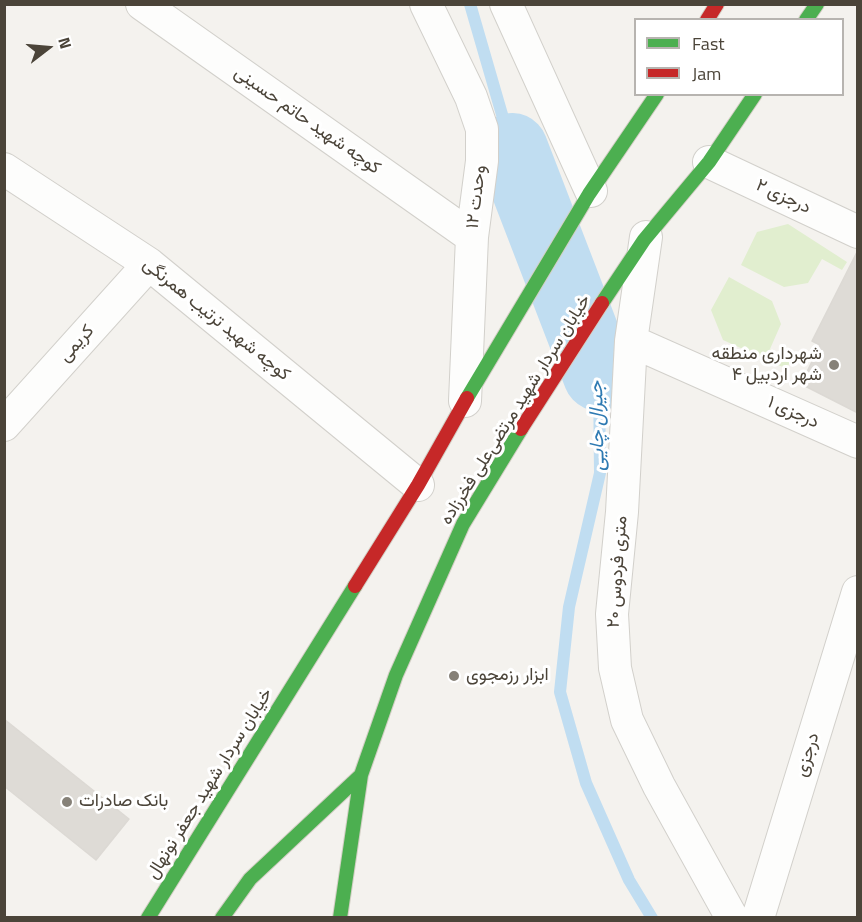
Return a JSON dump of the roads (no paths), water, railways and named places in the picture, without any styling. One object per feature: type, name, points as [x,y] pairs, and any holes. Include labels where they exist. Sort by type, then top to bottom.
[{"type":"main road","points":[[708,18],[717,4]]},
{"type":"main road","points":[[807,18],[817,4]]},
{"type":"main road","points":[[418,485],[590,192],[656,96]]},
{"type":"main road","name":"خیابان سردار شهید مرتضی‌علی فخرزاده","points":[[340,918],[361,775],[396,675],[463,524],[546,388],[645,239],[709,162],[754,96]]},
{"type":"main road","name":"خیابان سردار شهید جعفر نونهال","points":[[148,918],[418,485]]},
{"type":"main road","points":[[222,918],[250,879],[361,775]]},
{"type":"street","name":"کوچه شهید حاتم حسینی","points":[[142,4],[472,237]]},
{"type":"street","name":"وحدت ۱۲","points":[[426,4],[471,97],[482,129],[482,161],[472,237],[471,392]]},
{"type":"street","points":[[506,4],[590,192]]},
{"type":"street","name":"درجزی ۲","points":[[709,162],[858,232]]},
{"type":"street","name":"کوچه شهید ترتیب همرنگی","points":[[4,169],[149,264],[418,485]]},
{"type":"street","name":"۲۰ متری فردوس","points":[[645,239],[631,341],[622,512],[612,614],[615,668],[627,720],[659,786],[732,918]]},
{"type":"street","name":"کریمی","points":[[4,424],[149,264]]},
{"type":"street","name":"درجزی ۱","points":[[631,341],[858,442]]},
{"type":"street","name":"درجزی","points":[[758,918],[858,592]]},
{"type":"waterway","name":"جیرال چایی","points":[[470,4],[512,149]]},
{"type":"waterway","name":"جیرال چایی","points":[[512,149],[599,375]]},
{"type":"waterway","name":"جیرال چایی","points":[[599,375],[600,473],[569,607],[560,692],[586,783],[629,880],[652,918]]},
{"type":"place","name":"شهرداری منطقه ۴ شهر اردبیل","points":[[834,365]]},
{"type":"place","name":"ابزار رزمجوی","points":[[454,676]]},
{"type":"place","name":"بانک صادرات","points":[[67,802]]}]
